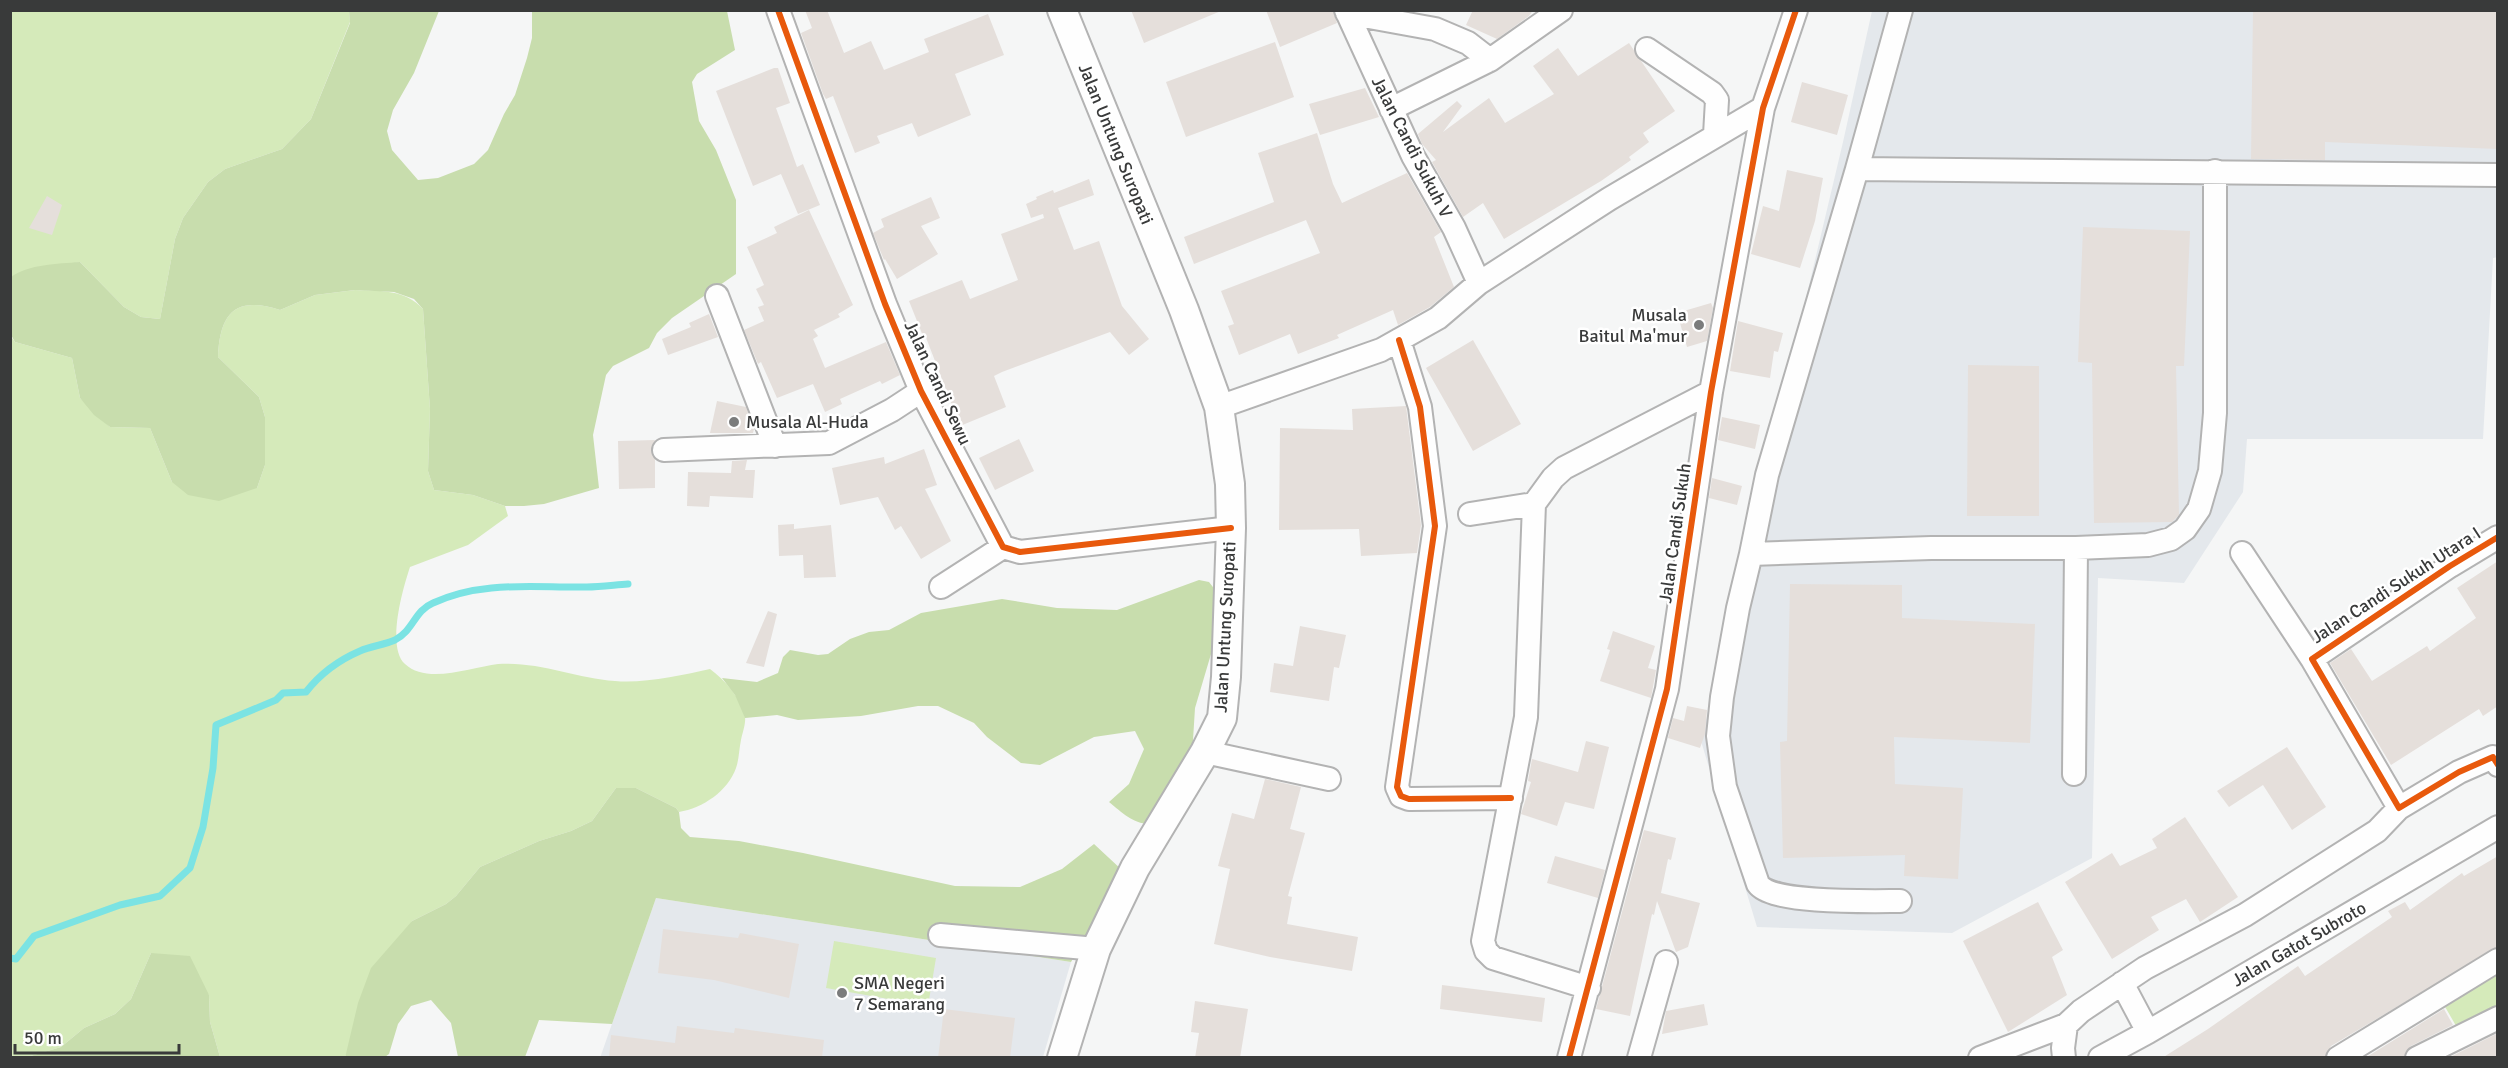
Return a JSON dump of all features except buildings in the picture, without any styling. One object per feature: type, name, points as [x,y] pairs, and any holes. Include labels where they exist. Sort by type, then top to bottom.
[{"type":"main road","name":"Jalan Untung Suropati","points":[[1062,10],[1184,310],[1219,407],[1230,484],[1231,528],[1226,677],[1222,718],[1205,752],[1135,868],[1096,949],[1062,1058]]},
{"type":"street","name":"Jalan Candi Sewu","points":[[778,10],[885,304],[921,391],[1003,547]]},
{"type":"street","points":[[1391,109],[1490,60],[1561,10]]},
{"type":"street","name":"Jalan Candi Sukuh","points":[[1569,1058],[1667,689],[1711,392],[1763,108],[1796,10]]},
{"type":"street","points":[[1900,901],[1805,898],[1769,893],[1758,884],[1725,787],[1718,736],[1722,697],[1738,608],[1767,475],[1901,10]]},
{"type":"street","points":[[1346,12],[1435,29],[1468,43],[1490,60]]},
{"type":"street","name":"Jalan Candi Sukuh V","points":[[1346,12],[1413,156],[1454,228],[1479,283]]},
{"type":"street","points":[[1647,49],[1712,93],[1717,100],[1715,135]]},
{"type":"street","points":[[1219,407],[1381,350],[1438,318],[1479,283],[1609,199],[1763,108]]},
{"type":"street","points":[[1857,168],[2498,175]]},
{"type":"street","points":[[1750,554],[1931,548],[2076,548],[2148,545],[2171,539],[2185,529],[2199,509],[2210,471],[2215,413],[2215,171]]},
{"type":"street","points":[[717,296],[775,446]]},
{"type":"street","points":[[1399,340],[1420,407],[1435,526],[1397,787],[1401,796],[1409,799],[1511,798]]},
{"type":"street","name":"Jalan Candi Sewu","points":[[664,450],[829,443],[892,410],[921,391]]},
{"type":"street","points":[[1589,988],[1493,958],[1486,951],[1483,940],[1526,717],[1534,504],[1553,478],[1564,468],[1711,392]]},
{"type":"street","points":[[1470,514],[1534,504]]},
{"type":"street","points":[[941,587],[1003,547],[1020,552],[1231,528]]},
{"type":"street","name":"Jalan Candi Sukuh Utara I","points":[[2399,808],[2312,659],[2450,566],[2498,537]]},
{"type":"street","points":[[2074,774],[2076,548]]},
{"type":"street","points":[[2242,553],[2312,659]]},
{"type":"street","points":[[1205,752],[1329,779]]},
{"type":"street","points":[[1980,1058],[2066,1025],[2081,1011],[2122,983],[2254,909],[2377,831],[2399,808],[2459,772],[2496,759]]},
{"type":"street","name":"Jalan Gatot Subroto","points":[[2100,1058],[2498,827]]},
{"type":"street","points":[[940,935],[1096,949]]},
{"type":"street","points":[[2338,1058],[2498,960]]},
{"type":"street","points":[[1639,1058],[1666,962]]},
{"type":"street","points":[[2122,983],[2148,1032]]},
{"type":"street","points":[[2417,1058],[2498,1018]]},
{"type":"street","points":[[2064,1058],[2066,1025]]},
{"type":"shaded area","points":[[1872,11],[2497,11],[2498,257],[2493,258],[2483,439],[2247,439],[2243,492],[2184,583],[2098,578],[2092,858],[1952,933],[1757,927],[1701,741]]},
{"type":"shaded area","name":"SMA Negeri 7 Semarang","points":[[656,898],[1071,962],[1043,1057],[600,1058]]},
{"type":"green space","points":[[11,11],[349,11],[350,22],[311,119],[282,149],[225,169],[208,182],[183,218],[175,239],[160,319],[141,317],[124,307],[80,262],[11,277]]},
{"type":"green space","points":[[349,11],[439,11],[414,73],[393,110],[387,131],[392,150],[418,180],[438,178],[474,164],[488,150],[515,95],[527,58],[532,38],[532,11],[727,11],[735,50],[697,74],[692,82],[699,121],[716,150],[736,200],[736,274],[672,318],[657,333],[649,348],[613,366],[606,375],[593,435],[599,488],[544,504],[524,506],[505,506],[473,495],[434,490],[428,471],[430,409],[423,309],[414,299],[394,292],[355,290],[315,295],[280,310],[252,305],[233,311],[222,329],[218,357],[259,397],[265,417],[265,465],[257,488],[219,501],[188,495],[172,482],[150,428],[110,427],[94,415],[80,398],[72,358],[15,342],[11,335],[11,277],[26,269],[53,264],[80,262],[124,307],[141,317],[160,319],[175,239],[183,218],[208,182],[225,169],[282,149],[311,119],[350,23]]},
{"type":"green space","points":[[355,290],[400,294],[416,302],[423,309],[430,409],[428,471],[434,490],[473,495],[505,506],[508,516],[468,545],[410,567],[400,602],[396,631],[399,656],[405,664],[414,670],[437,674],[498,664],[528,665],[626,682],[710,669],[732,690],[745,717],[736,768],[727,784],[714,797],[697,807],[679,812],[676,808],[636,788],[616,788],[592,821],[480,867],[456,896],[446,904],[412,921],[345,1057],[220,1057],[210,1022],[209,995],[151,953],[131,999],[115,1014],[84,1028],[61,1047],[27,1057],[11,1057],[10,335],[15,342],[72,358],[80,398],[110,427],[150,428],[172,482],[257,488],[265,465],[265,417],[259,397],[218,357],[222,329],[233,311],[242,307],[265,306],[280,310],[315,295]]},
{"type":"green space","points":[[1199,580],[1209,582],[1216,591],[1214,644],[1195,708],[1192,756],[1156,823],[1136,821],[1109,802],[1129,784],[1144,749],[1135,731],[1094,737],[1040,765],[1021,763],[987,737],[974,723],[938,706],[918,706],[861,716],[798,720],[777,715],[745,718],[735,695],[722,678],[757,682],[778,673],[783,657],[790,650],[818,655],[828,654],[850,639],[869,632],[889,630],[921,613],[1002,599],[1057,608],[1117,610]]},
{"type":"green space","points":[[616,788],[636,788],[676,808],[679,812],[681,828],[690,837],[739,841],[955,886],[1020,887],[1062,869],[1094,844],[1123,871],[1071,962],[656,898],[612,1024],[539,1020],[525,1057],[458,1057],[451,1023],[431,1000],[411,1006],[398,1024],[389,1054],[385,1057],[345,1058],[358,1003],[371,968],[412,921],[446,904],[456,896],[480,867],[592,821]]},
{"type":"green space","points":[[834,941],[936,958],[928,1006],[826,988]]},
{"type":"green space","points":[[151,953],[190,956],[209,995],[210,1022],[220,1057],[27,1057],[61,1047],[84,1028],[115,1014],[131,999]]},
{"type":"green space","points":[[2497,972],[2497,1008],[2459,1031],[2444,1005]]},
{"type":"waterway","points":[[10,958],[16,959],[34,936],[120,905],[160,896],[190,868],[203,827],[213,768],[216,725],[276,700],[283,693],[306,692],[317,679],[337,663],[364,649],[395,640],[406,631],[427,606],[452,596],[490,588],[592,587],[628,584]]},
{"type":"cycle path","points":[[778,10],[885,304],[921,391],[1003,547],[1020,552],[1231,528]]},
{"type":"cycle path","points":[[1569,1058],[1667,689],[1711,392],[1763,108],[1796,10]]},
{"type":"cycle path","points":[[1399,340],[1420,407],[1435,526],[1397,787],[1401,796],[1409,799],[1511,798]]},
{"type":"cycle path","points":[[2498,537],[2450,566],[2312,659],[2399,808],[2459,772],[2493,757],[2498,765]]},
{"type":"place","name":"Musala Baitul Ma'mur","points":[[1699,325]]},
{"type":"place","name":"Musala Al-Huda","points":[[734,422]]},
{"type":"place","name":"SMA Negeri 7 Semarang","points":[[842,993]]}]
